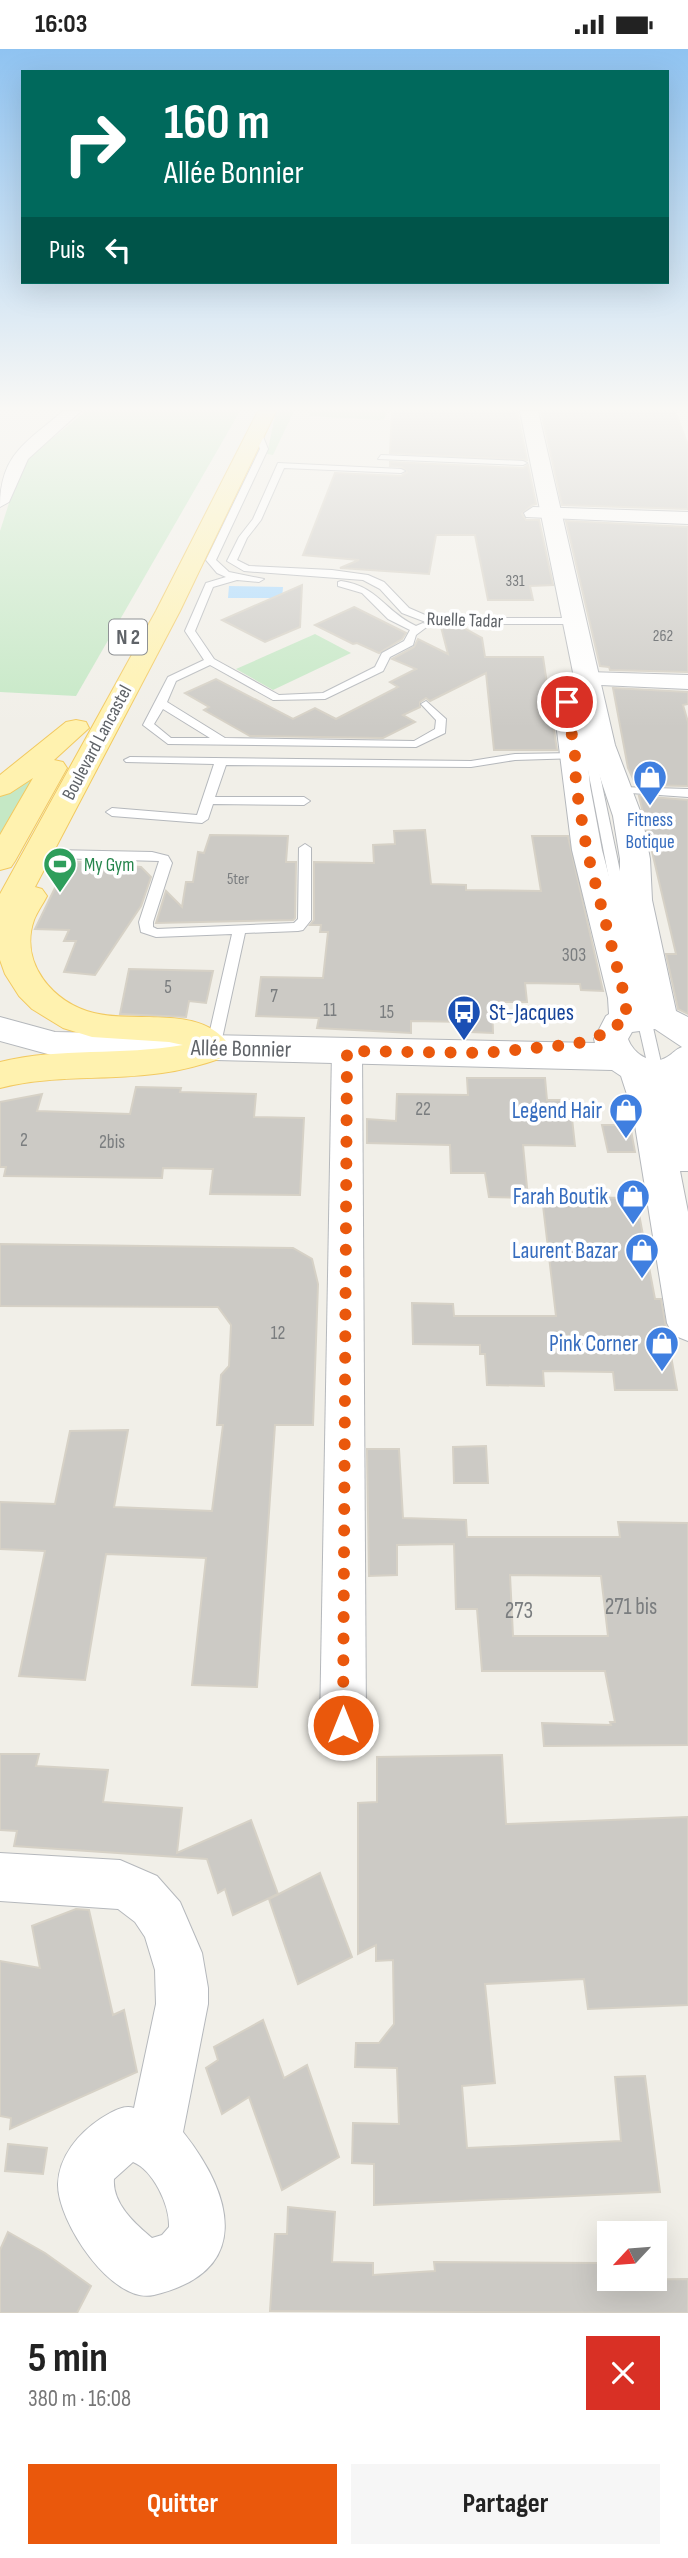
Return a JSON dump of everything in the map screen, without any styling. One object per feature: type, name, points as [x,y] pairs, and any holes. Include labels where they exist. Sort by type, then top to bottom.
[{"type":"main road","name":"N 2","points":[[117,657],[200,517]]},
{"type":"main road","name":"Boulevard Lancastel","points":[[0,923],[90,720],[168,611],[212,517]]},
{"type":"main road","name":"N 2","points":[[0,861],[90,720]]},
{"type":"main road","points":[[0,787],[16,778],[90,720]]},
{"type":"main road","points":[[90,720],[93,776],[18,921],[15,958],[22,979],[37,998],[64,1016],[94,1025],[188,1033],[213,1048]]},
{"type":"main road","points":[[0,1075],[58,1064],[122,1064],[194,1056],[213,1048]]},
{"type":"street","points":[[543,517],[564,621],[576,786],[587,851],[625,998],[650,1041],[677,1114],[688,1172]]},
{"type":"street","points":[[639,517],[688,518]]},
{"type":"street","points":[[564,621],[587,679],[605,759],[620,790],[633,850],[650,1041],[651,1113],[688,1323]]},
{"type":"street","points":[[587,679],[688,682]]},
{"type":"street","name":"Allée Bonnier","points":[[0,1029],[55,1044],[347,1051],[484,1053],[650,1041]]},
{"type":"street","points":[[343,1725],[347,1051]]},
{"type":"street","points":[[0,1877],[123,1885],[142,1895],[155,1910],[174,1942],[183,1984],[155,2142]]},
{"type":"lane","points":[[232,517],[211,560],[215,568],[234,578]]},
{"type":"lane","name":"Ruelle Tadar","points":[[258,517],[243,537],[232,561],[237,566],[247,569],[351,575],[375,580],[385,586],[401,608],[431,621],[564,621]]},
{"type":"lane","points":[[417,630],[393,619],[375,596],[358,587],[234,578],[209,585],[190,631],[210,661],[278,698],[325,696],[379,669],[386,655],[409,643],[411,634],[431,621]]},
{"type":"lane","points":[[564,621],[635,976]]},
{"type":"lane","points":[[210,661],[172,679],[162,703],[148,725],[168,741],[416,744],[440,731],[441,719],[426,703]]},
{"type":"lane","points":[[162,703],[223,741]]},
{"type":"lane","points":[[130,760],[471,764],[515,757],[575,756]]},
{"type":"lane","points":[[112,812],[202,819],[220,761]]},
{"type":"lane","points":[[620,790],[688,793]]},
{"type":"lane","points":[[208,800],[304,801]]},
{"type":"lane","points":[[53,854],[152,856],[164,859],[166,863],[146,929],[156,933],[289,928],[303,923],[305,848]]},
{"type":"lane","points":[[213,1048],[239,930]]},
{"type":"lane","points":[[650,1041],[688,1255]]},
{"type":"green space","points":[[5,517],[179,517],[76,696],[0,692],[0,531]]},
{"type":"green space","points":[[315,634],[351,653],[273,690],[236,669]]},
{"type":"green space","points":[[35,774],[0,834],[0,789]]},
{"type":"water","points":[[229,586],[283,587],[282,598],[228,598]]},
{"type":"building","points":[[318,517],[524,517],[526,520],[539,520],[553,585],[530,586],[533,600],[488,600],[475,535],[436,535],[429,574],[340,568],[359,560],[303,555]]},
{"type":"building","points":[[566,521],[688,527],[688,672],[610,670],[609,667],[600,666]]},
{"type":"building","points":[[302,585],[300,627],[265,642],[222,620]]},
{"type":"building","points":[[354,607],[406,633],[402,639],[379,653],[357,643],[353,644],[315,625]]},
{"type":"building","points":[[441,627],[462,627],[482,638],[485,657],[543,657],[557,750],[494,750],[486,673],[430,701],[426,698],[420,702],[420,707],[403,715],[415,722],[383,738],[250,736],[204,710],[209,707],[185,693],[216,679],[293,719],[315,708],[336,719],[398,687],[390,682],[416,669],[392,659],[414,647],[418,639],[448,654]]},
{"type":"building","points":[[613,688],[688,692],[688,704],[683,705],[688,722],[688,786],[636,785],[628,768]]},
{"type":"building","points":[[639,796],[688,800],[688,1014],[678,1009],[666,954],[676,954]]},
{"type":"building","points":[[425,830],[431,884],[466,885],[466,890],[541,891],[532,836],[568,836],[603,991],[581,990],[580,984],[525,983],[527,1002],[492,1002],[493,1033],[470,1032],[470,1022],[411,1021],[411,1033],[317,1028],[319,1018],[256,1016],[261,977],[323,978],[328,932],[320,932],[321,925],[310,925],[314,920],[314,862],[374,863],[373,845],[395,844],[394,831]]},
{"type":"building","points":[[210,835],[288,836],[286,862],[296,862],[293,920],[156,923],[166,891],[182,907],[186,882],[193,882],[198,852],[204,853]]},
{"type":"building","points":[[68,861],[141,867],[151,877],[141,906],[95,975],[64,972],[76,941],[64,941],[69,930],[35,929]]},
{"type":"building","points":[[129,969],[213,971],[206,1003],[189,1001],[186,1017],[120,1014]]},
{"type":"building","points":[[467,1078],[545,1078],[547,1100],[570,1100],[575,1146],[523,1145],[528,1198],[489,1197],[485,1173],[451,1173],[450,1145],[367,1143],[367,1119],[396,1121],[397,1094],[468,1095]]},
{"type":"building","points":[[136,1087],[181,1088],[180,1092],[256,1094],[254,1117],[304,1118],[300,1195],[210,1194],[213,1169],[163,1168],[162,1178],[4,1176],[6,1167],[0,1167],[0,1102],[42,1094],[37,1111],[130,1114]]},
{"type":"building","points":[[602,1125],[630,1125],[635,1152],[608,1152]]},
{"type":"building","points":[[542,1197],[636,1198],[655,1299],[661,1299],[677,1390],[615,1390],[613,1372],[543,1371],[544,1386],[487,1385],[485,1354],[480,1354],[480,1345],[413,1344],[412,1303],[453,1304],[454,1316],[556,1316]]},
{"type":"building","points":[[0,1244],[293,1248],[312,1259],[318,1284],[313,1425],[275,1425],[257,1687],[192,1685],[206,1558],[106,1554],[85,1680],[19,1676],[45,1551],[0,1549],[0,1502],[55,1504],[70,1431],[128,1430],[114,1507],[212,1511],[223,1425],[217,1425],[221,1375],[229,1366],[231,1325],[218,1307],[0,1306]]},
{"type":"building","points":[[486,1446],[488,1483],[454,1483],[453,1447]]},
{"type":"building","points":[[367,1449],[399,1449],[403,1518],[466,1520],[467,1537],[620,1537],[618,1522],[688,1523],[688,1745],[544,1746],[542,1723],[611,1725],[610,1722],[615,1722],[605,1671],[482,1671],[477,1609],[456,1609],[454,1544],[397,1545],[397,1575],[369,1576]],"holes":[[[510,1575],[601,1576],[608,1636],[513,1636]]]},
{"type":"building","points":[[0,1754],[39,1754],[36,1766],[108,1770],[103,1802],[182,1808],[177,1853],[251,1820],[278,1894],[233,1915],[225,1889],[218,1893],[207,1859],[14,1846],[17,1831],[0,1830]]},
{"type":"building","points":[[502,1755],[506,1824],[688,1817],[688,2005],[588,2009],[584,1979],[485,1984],[495,2083],[462,2086],[467,2148],[621,2141],[615,2077],[645,2076],[660,2192],[374,2205],[374,2164],[352,2163],[353,2123],[399,2124],[397,2068],[355,2067],[356,2043],[379,2043],[394,2024],[393,1960],[376,1961],[376,1945],[358,1954],[358,1803],[377,1802],[377,1757]]},
{"type":"building","points":[[320,1873],[352,1957],[298,1984],[269,1899]]},
{"type":"building","points":[[76,1909],[89,1910],[113,2015],[124,2010],[137,2072],[10,2129],[11,2118],[0,2116],[0,1961],[40,1968],[32,1926]]},
{"type":"building","points":[[263,2020],[284,2078],[307,2065],[339,2157],[282,2190],[249,2097],[222,2114],[206,2068],[218,2060],[214,2047]]},
{"type":"building","points":[[8,2144],[47,2148],[43,2174],[5,2171]]},
{"type":"building","points":[[288,2207],[335,2212],[332,2262],[373,2263],[373,2275],[435,2271],[434,2262],[597,2263],[597,2291],[667,2291],[667,2279],[688,2279],[688,2313],[270,2311],[275,2234],[287,2234]]},
{"type":"building","points":[[8,2232],[45,2253],[91,2286],[77,2313],[0,2313],[0,2250]]},
{"type":"place","name":"Fitness Botique","points":[[650,807]]},
{"type":"place","name":"My Gym","points":[[60,894]]},
{"type":"place","name":"St-Jacques","points":[[464,1042]]},
{"type":"place","name":"Legend Hair","points":[[626,1140]]},
{"type":"place","name":"Farah Boutik","points":[[633,1226]]},
{"type":"place","name":"Laurent Bazar","points":[[642,1280]]},
{"type":"place","name":"Pink Corner","points":[[662,1373]]},
{"type":"route","points":[[343,1725],[347,1051],[484,1053],[576,1044],[614,1030],[618,1024],[627,1020],[625,998],[587,851],[576,786],[575,756],[567,702]]}]
